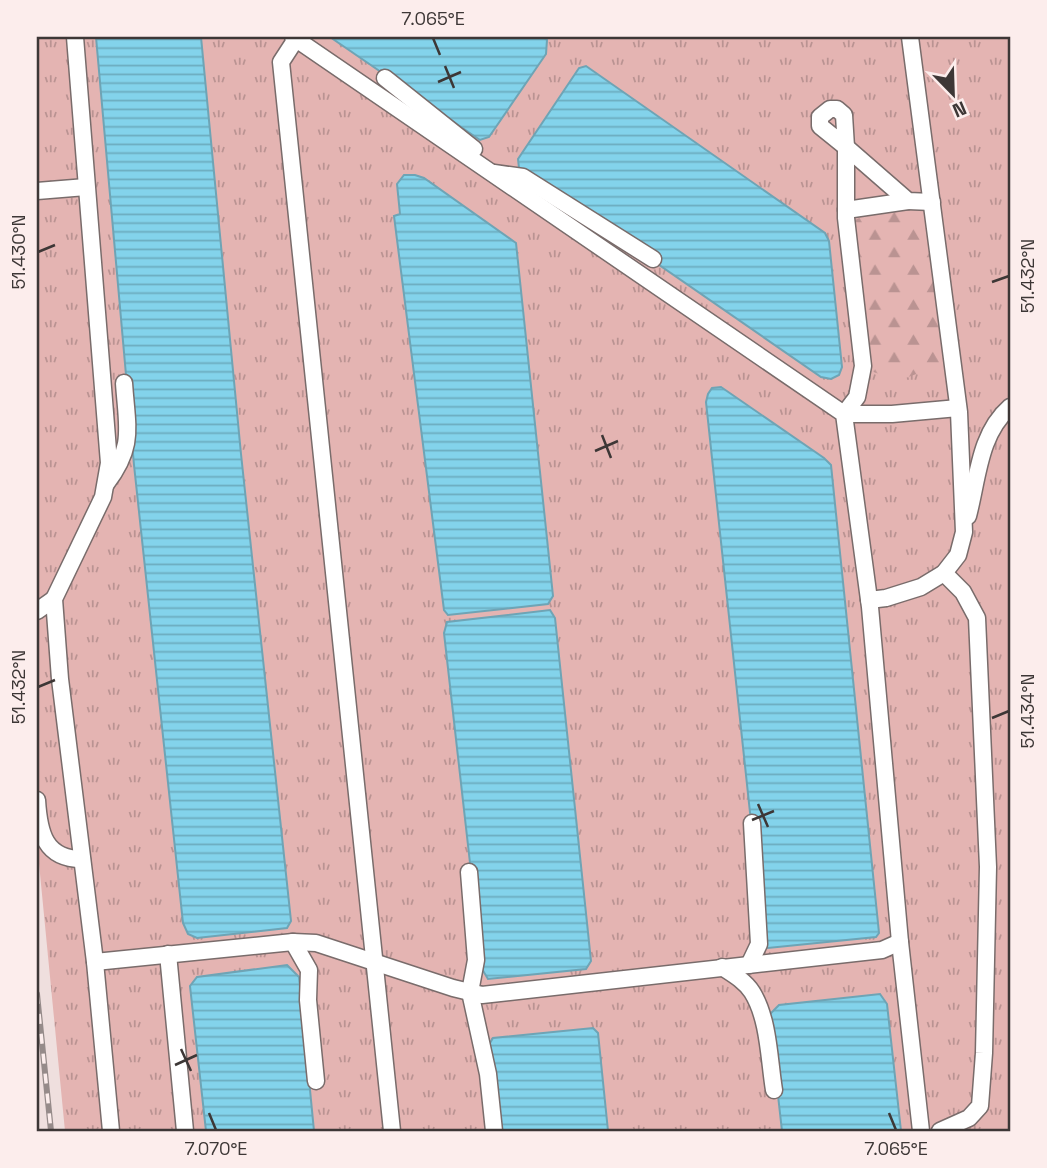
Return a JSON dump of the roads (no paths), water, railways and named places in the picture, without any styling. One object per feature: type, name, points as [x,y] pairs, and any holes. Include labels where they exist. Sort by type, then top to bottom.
[{"type":"lane","points":[[37,611],[54,599],[103,497],[109,463],[75,37]]},
{"type":"lane","points":[[910,37],[958,408],[964,532]]},
{"type":"lane","points":[[392,1131],[281,62],[295,38],[844,414],[892,414],[958,408]]},
{"type":"lane","points":[[385,78],[486,159],[490,172]]},
{"type":"lane","points":[[908,201],[846,147],[846,209],[863,366],[858,397],[844,414],[869,600],[900,942],[921,1131]]},
{"type":"lane","points":[[490,172],[523,177],[653,259]]},
{"type":"lane","points":[[37,191],[86,187]]},
{"type":"lane","points":[[846,209],[908,201],[932,202]]},
{"type":"lane","points":[[105,486],[120,467],[128,447],[124,383]]},
{"type":"lane","points":[[869,600],[886,598],[921,587],[944,573],[958,555],[984,443],[998,418],[1010,407]]},
{"type":"lane","points":[[940,1131],[969,1118],[980,1105],[984,1054],[988,867],[977,618],[963,592],[944,573]]},
{"type":"lane","points":[[54,599],[60,680],[95,962],[111,1131]]},
{"type":"lane","points":[[37,800],[38,821],[51,850],[66,859],[82,859]]},
{"type":"lane","points":[[749,965],[759,944],[752,823]]},
{"type":"lane","points":[[469,872],[476,960],[470,992],[488,1074],[494,1131]]},
{"type":"lane","points":[[293,942],[309,970],[316,1081]]},
{"type":"lane","points":[[95,962],[293,942],[316,943],[482,995],[882,950],[900,942]]},
{"type":"lane","points":[[168,954],[186,1131]]},
{"type":"lane","points":[[722,967],[738,977],[752,992],[764,1022],[774,1090]]},
{"type":"water","points":[[96,37],[201,37],[241,454],[291,921],[287,928],[197,938],[188,934],[183,923],[134,465]]},
{"type":"water","points":[[330,37],[542,37],[547,40],[546,54],[489,137],[480,140]]},
{"type":"water","points":[[586,66],[825,233],[829,241],[842,367],[839,375],[831,379],[821,377],[519,168],[518,159],[579,68]]},
{"type":"water","points":[[404,175],[424,178],[516,243],[553,596],[548,604],[448,615],[444,610],[394,216],[400,214],[397,184]]},
{"type":"water","points":[[721,387],[831,465],[879,933],[876,937],[768,948],[764,943],[706,402],[712,388]]},
{"type":"water","points":[[550,610],[555,618],[591,961],[586,969],[488,979],[482,969],[444,633],[447,622]]},
{"type":"water","points":[[287,965],[299,977],[314,1131],[206,1131],[190,986],[197,977]]},
{"type":"water","points":[[880,994],[887,1004],[901,1131],[782,1131],[769,1015],[779,1005]]},
{"type":"water","points":[[593,1028],[598,1033],[608,1131],[496,1131],[487,1048],[493,1038]]},
{"type":"railway","points":[[37,994],[51,1131]]}]
